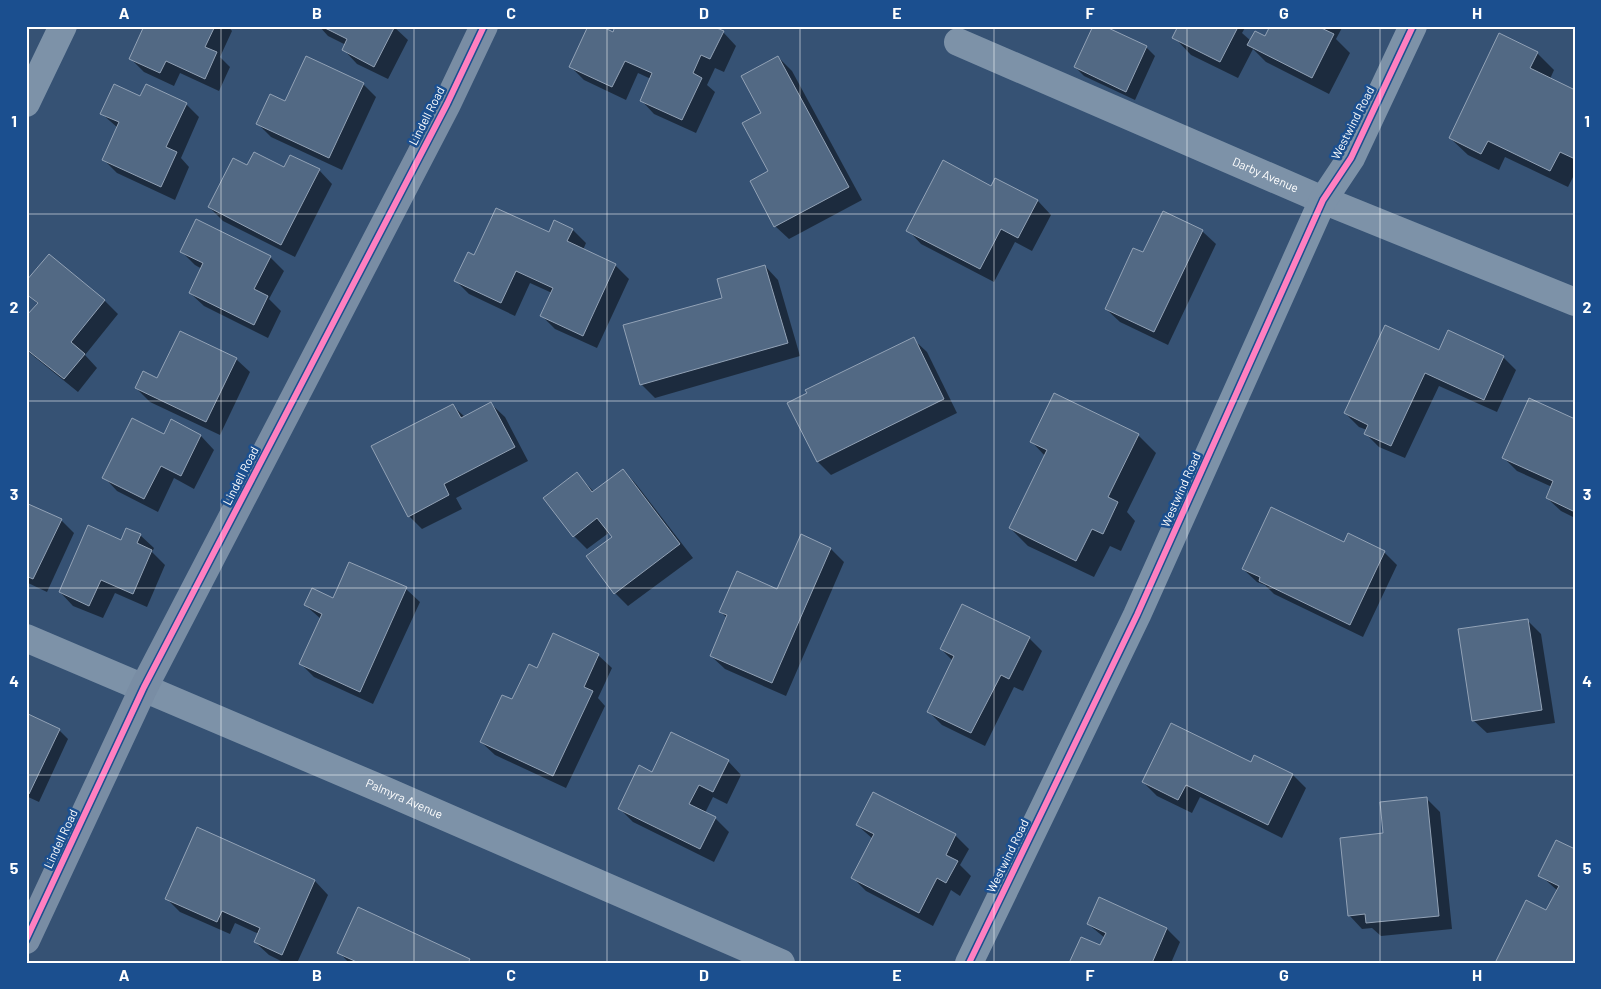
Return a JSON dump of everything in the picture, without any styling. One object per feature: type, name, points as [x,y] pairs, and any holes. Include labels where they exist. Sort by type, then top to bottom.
[{"type":"street","points":[[26,103],[63,26]]},
{"type":"street","name":"Lindell Road","points":[[26,940],[144,688],[447,104],[484,26]]},
{"type":"street","name":"Westwind Road","points":[[969,963],[1137,615],[1322,200],[1351,158],[1413,26]]},
{"type":"street","name":"Darby Avenue","points":[[958,42],[1322,200],[1575,302]]},
{"type":"street","name":"Palmyra Avenue","points":[[26,638],[781,963]]},
{"type":"building","points":[[144,26],[215,26],[205,47],[217,52],[205,79],[166,61],[160,73],[129,59]]},
{"type":"building","points":[[321,26],[395,26],[374,67],[342,50],[347,39]]},
{"type":"building","points":[[588,26],[601,26],[613,32],[615,26],[712,26],[724,31],[710,59],[701,55],[693,73],[702,78],[682,120],[640,101],[652,73],[625,61],[612,87],[569,67]]},
{"type":"building","points":[[1093,26],[1104,26],[1147,46],[1126,92],[1074,67]]},
{"type":"building","points":[[1178,26],[1238,27],[1220,62],[1172,38]]},
{"type":"building","points":[[1270,26],[1317,26],[1334,34],[1312,78],[1247,45],[1255,31],[1265,36]]},
{"type":"building","points":[[1499,33],[1538,52],[1530,68],[1575,90],[1575,159],[1560,152],[1550,171],[1488,141],[1481,154],[1449,138]]},
{"type":"building","points":[[306,56],[364,83],[329,158],[256,124],[270,94],[285,101]]},
{"type":"building","points":[[778,56],[849,187],[774,227],[750,181],[768,171],[742,123],[761,113],[741,76]]},
{"type":"building","points":[[114,84],[140,96],[146,84],[187,103],[166,147],[177,152],[161,187],[102,160],[119,122],[100,114]]},
{"type":"building","points":[[254,152],[284,167],[290,155],[320,169],[281,245],[208,207],[233,158],[247,165]]},
{"type":"building","points":[[943,160],[991,186],[995,178],[1038,200],[1018,238],[1001,229],[980,269],[906,231]]},
{"type":"building","points":[[496,208],[549,232],[554,220],[573,229],[567,241],[616,264],[583,336],[540,316],[553,288],[516,271],[501,303],[454,281],[468,252],[474,255]]},
{"type":"building","points":[[1163,211],[1203,230],[1154,332],[1105,309],[1133,248],[1143,252]]},
{"type":"building","points":[[196,219],[271,256],[254,289],[268,296],[254,325],[189,293],[203,263],[180,252]]},
{"type":"building","points":[[49,254],[105,300],[71,342],[85,354],[64,379],[26,349],[26,316],[38,303],[26,294],[26,281]]},
{"type":"building","points":[[765,265],[788,343],[640,385],[623,325],[722,298],[717,279]]},
{"type":"building","points":[[1385,325],[1439,350],[1448,330],[1504,356],[1484,400],[1425,373],[1391,446],[1364,434],[1368,425],[1344,413]]},
{"type":"building","points":[[180,331],[237,358],[206,422],[135,388],[143,371],[157,378]]},
{"type":"building","points":[[914,337],[944,399],[817,462],[787,403],[807,393],[805,390]]},
{"type":"building","points":[[1054,393],[1139,434],[1108,497],[1118,502],[1103,534],[1092,529],[1076,561],[1009,528],[1047,450],[1030,442]]},
{"type":"building","points":[[1529,398],[1575,419],[1575,512],[1546,498],[1553,481],[1502,458]]},
{"type":"building","points":[[491,402],[515,447],[444,484],[449,495],[408,517],[371,446],[453,404],[461,418]]},
{"type":"building","points":[[132,418],[164,434],[171,419],[201,435],[181,476],[161,466],[144,499],[102,478]]},
{"type":"building","points":[[623,469],[680,544],[614,594],[586,556],[612,537],[597,518],[573,537],[543,498],[577,472],[592,492]]},
{"type":"building","points":[[26,503],[62,519],[33,579],[26,576]]},
{"type":"building","points":[[1271,507],[1344,542],[1348,533],[1385,551],[1350,625],[1259,581],[1260,577],[1242,569]]},
{"type":"building","points":[[88,525],[121,540],[126,528],[141,534],[137,543],[152,550],[133,594],[101,580],[89,606],[59,592]]},
{"type":"building","points":[[801,534],[831,548],[772,683],[710,656],[727,615],[719,612],[737,571],[777,589]]},
{"type":"building","points":[[349,562],[407,587],[360,692],[299,664],[322,614],[304,605],[312,588],[333,598]]},
{"type":"building","points":[[962,604],[1030,637],[1009,679],[1001,675],[971,733],[927,712],[954,656],[940,649]]},
{"type":"building","points":[[1528,619],[1542,710],[1472,721],[1458,629]]},
{"type":"building","points":[[553,633],[599,654],[584,687],[593,691],[553,776],[480,742],[502,695],[512,699],[529,664],[537,668]]},
{"type":"building","points":[[26,713],[60,729],[29,794],[26,792]]},
{"type":"building","points":[[1171,723],[1251,762],[1254,755],[1293,774],[1268,825],[1186,785],[1178,800],[1142,782]]},
{"type":"building","points":[[671,732],[729,760],[713,792],[699,785],[689,804],[716,817],[700,849],[618,809],[639,765],[652,772]]},
{"type":"building","points":[[873,792],[956,834],[946,855],[958,861],[946,883],[937,878],[919,913],[851,878],[874,834],[856,825]]},
{"type":"building","points":[[1427,797],[1439,916],[1366,923],[1365,914],[1348,916],[1340,838],[1383,833],[1380,802]]},
{"type":"building","points":[[197,827],[315,880],[282,955],[254,942],[260,928],[222,911],[217,922],[165,899]]},
{"type":"building","points":[[1556,840],[1575,849],[1575,963],[1495,963],[1526,900],[1546,910],[1559,886],[1538,876]]},
{"type":"building","points":[[1099,897],[1167,928],[1152,963],[1069,963],[1081,937],[1100,945],[1106,933],[1087,924]]},
{"type":"building","points":[[358,907],[470,959],[468,963],[359,963],[337,953]]},
{"type":"cycle path","points":[[26,940],[144,687],[447,104],[484,26]]},
{"type":"cycle path","points":[[969,963],[1137,615],[1323,200],[1351,158],[1413,26]]}]
